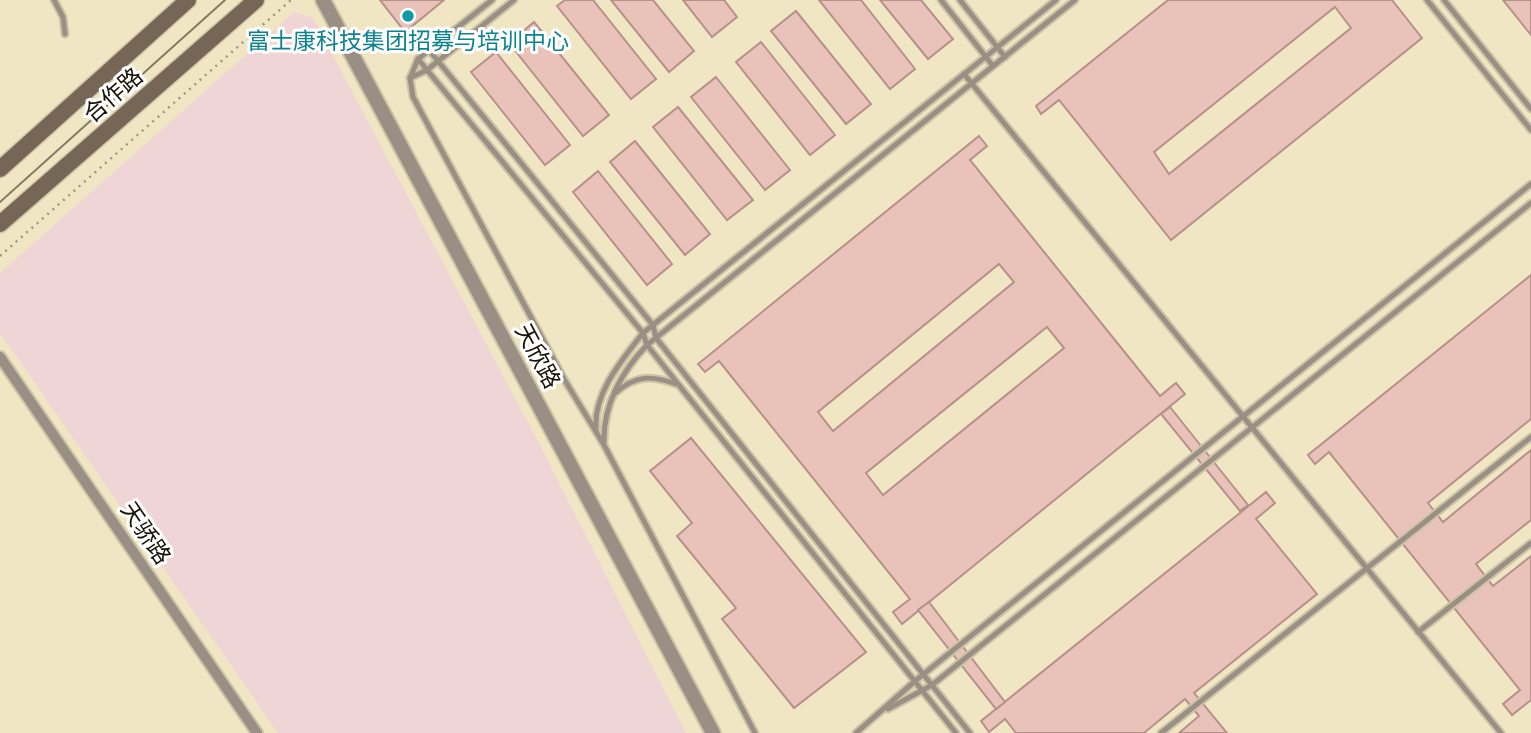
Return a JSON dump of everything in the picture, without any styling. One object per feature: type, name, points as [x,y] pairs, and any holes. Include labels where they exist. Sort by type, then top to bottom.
[{"type":"main road","name":"合作路","points":[[0,169],[188,0]]},
{"type":"main road","name":"合作路","points":[[0,224],[256,0]]},
{"type":"street","name":"天欣路","points":[[323,0],[713,733]]},
{"type":"street","name":"天骄路","points":[[0,357],[257,733]]},
{"type":"lane","points":[[54,0],[63,17],[65,34]]},
{"type":"lane","points":[[492,0],[418,59],[410,78],[413,97],[564,379],[604,445]]},
{"type":"lane","points":[[410,78],[428,70],[514,0]]},
{"type":"lane","points":[[941,0],[993,66]]},
{"type":"lane","points":[[960,0],[1005,57]]},
{"type":"lane","points":[[755,733],[596,430],[598,405],[618,365],[643,333],[1056,0]]},
{"type":"lane","points":[[604,445],[604,428],[613,395],[647,345],[1075,0]]},
{"type":"lane","points":[[1427,0],[1531,130]]},
{"type":"lane","points":[[1444,0],[1531,109]]},
{"type":"lane","points":[[429,50],[653,325],[656,338],[970,733]]},
{"type":"lane","points":[[418,59],[643,333],[647,345],[679,386],[956,733]]},
{"type":"lane","points":[[964,74],[1501,733]]},
{"type":"lane","points":[[856,733],[923,674],[1531,184]]},
{"type":"lane","points":[[881,713],[932,685],[1531,203]]},
{"type":"lane","points":[[613,395],[637,378],[650,376],[679,386]]},
{"type":"lane","points":[[1161,733],[1531,438]]},
{"type":"lane","points":[[1418,632],[1531,543]]},
{"type":"path","points":[[0,256],[291,0]]},
{"type":"shaded area","points":[[294,12],[313,18],[541,447],[686,733],[278,733],[0,333],[0,273]]},
{"type":"building","name":"富士康科技集团招募与培训中心","points":[[380,0],[444,0],[405,32]]},
{"type":"building","points":[[565,0],[593,0],[656,79],[631,99],[557,6]]},
{"type":"building","points":[[611,0],[653,0],[694,51],[669,72]]},
{"type":"building","points":[[683,0],[724,0],[737,17],[712,37]]},
{"type":"building","points":[[819,0],[861,0],[915,69],[890,89]]},
{"type":"building","points":[[880,0],[921,0],[953,39],[928,59]]},
{"type":"building","points":[[1168,0],[1392,0],[1422,38],[1171,240],[1059,100],[1041,114],[1036,106]],"holes":[[[1335,7],[1351,28],[1169,174],[1154,152]]]},
{"type":"building","points":[[1503,0],[1531,0],[1531,35]]},
{"type":"building","points":[[796,11],[871,104],[846,124],[771,31]]},
{"type":"building","points":[[534,22],[609,115],[583,136],[509,43]]},
{"type":"building","points":[[761,42],[835,135],[810,155],[736,62]]},
{"type":"building","points":[[496,52],[570,145],[545,165],[471,72]]},
{"type":"building","points":[[716,77],[790,170],[765,190],[691,97]]},
{"type":"building","points":[[678,107],[753,200],[727,220],[653,127]]},
{"type":"building","points":[[979,136],[987,146],[970,160],[1160,396],[1176,383],[1185,394],[902,624],[893,612],[910,599],[719,361],[705,372],[698,364]],"holes":[[[999,264],[1014,282],[833,431],[818,412]],[[1047,327],[1064,348],[883,495],[866,473]]]},
{"type":"building","points":[[635,141],[710,234],[685,255],[610,162]]},
{"type":"building","points":[[598,171],[672,264],[647,285],[573,192]]},
{"type":"building","points":[[1531,275],[1531,419],[1428,503],[1443,522],[1531,450],[1531,520],[1476,564],[1493,586],[1531,556],[1531,700],[1512,715],[1503,704],[1520,690],[1329,452],[1315,464],[1308,455]]},
{"type":"building","points":[[1170,407],[1248,505],[1240,511],[1161,414]]},
{"type":"building","points":[[691,438],[866,652],[794,708],[722,619],[736,608],[677,536],[692,523],[650,471]]},
{"type":"building","points":[[1266,492],[1275,503],[1256,519],[1317,594],[1194,693],[1227,733],[1179,733],[1199,716],[1185,699],[1144,733],[1016,733],[1005,719],[989,732],[981,721]]},
{"type":"building","points":[[929,602],[1005,702],[996,709],[918,610]]},
{"type":"tram line","points":[[0,202],[225,0]]},
{"type":"place","name":"富士康科技集团招募与培训中心","points":[[408,16]]}]
